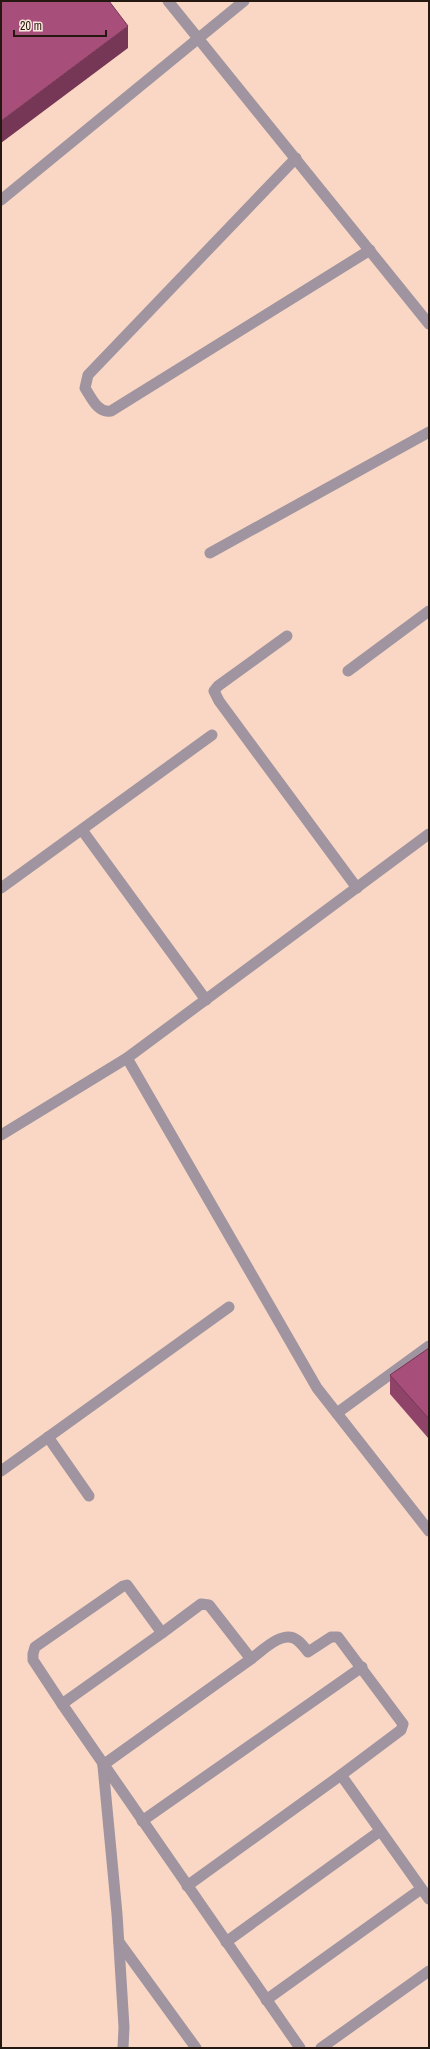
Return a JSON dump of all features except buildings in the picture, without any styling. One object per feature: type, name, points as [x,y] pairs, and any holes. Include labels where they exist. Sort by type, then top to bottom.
[{"type":"street","points":[[168,1],[429,324]]},
{"type":"street","points":[[1,200],[244,1]]},
{"type":"street","points":[[296,158],[88,375],[84,388],[101,410],[105,412],[111,411],[370,250]]},
{"type":"street","points":[[210,553],[429,432]]},
{"type":"street","points":[[348,671],[429,611]]},
{"type":"street","points":[[288,636],[218,686],[214,692],[219,701],[357,888]]},
{"type":"street","points":[[1,888],[212,735]]},
{"type":"street","points":[[82,830],[206,1000]]},
{"type":"street","points":[[1,1136],[127,1058],[429,834]]},
{"type":"street","points":[[127,1058],[317,1388],[429,1531]]},
{"type":"street","points":[[1,1471],[229,1307]]},
{"type":"street","points":[[337,1413],[429,1346]]},
{"type":"street","points":[[48,1437],[89,1496]]},
{"type":"street","points":[[162,1633],[128,1585],[123,1586],[35,1647],[33,1660],[103,1765],[300,2048]]},
{"type":"street","points":[[62,1704],[201,1604],[205,1603],[209,1605],[251,1659]]},
{"type":"street","points":[[103,1765],[281,1638],[290,1637],[296,1639],[308,1652],[331,1637],[338,1637],[362,1667],[403,1724],[401,1730],[187,1886]]},
{"type":"street","points":[[142,1821],[362,1667]]},
{"type":"street","points":[[103,1765],[119,1942],[124,2027],[123,2048]]},
{"type":"street","points":[[341,1775],[429,1899]]},
{"type":"street","points":[[226,1942],[380,1830]]},
{"type":"street","points":[[266,2000],[421,1889]]},
{"type":"street","points":[[119,1942],[196,2048]]},
{"type":"street","points":[[321,2048],[429,1971]]}]
